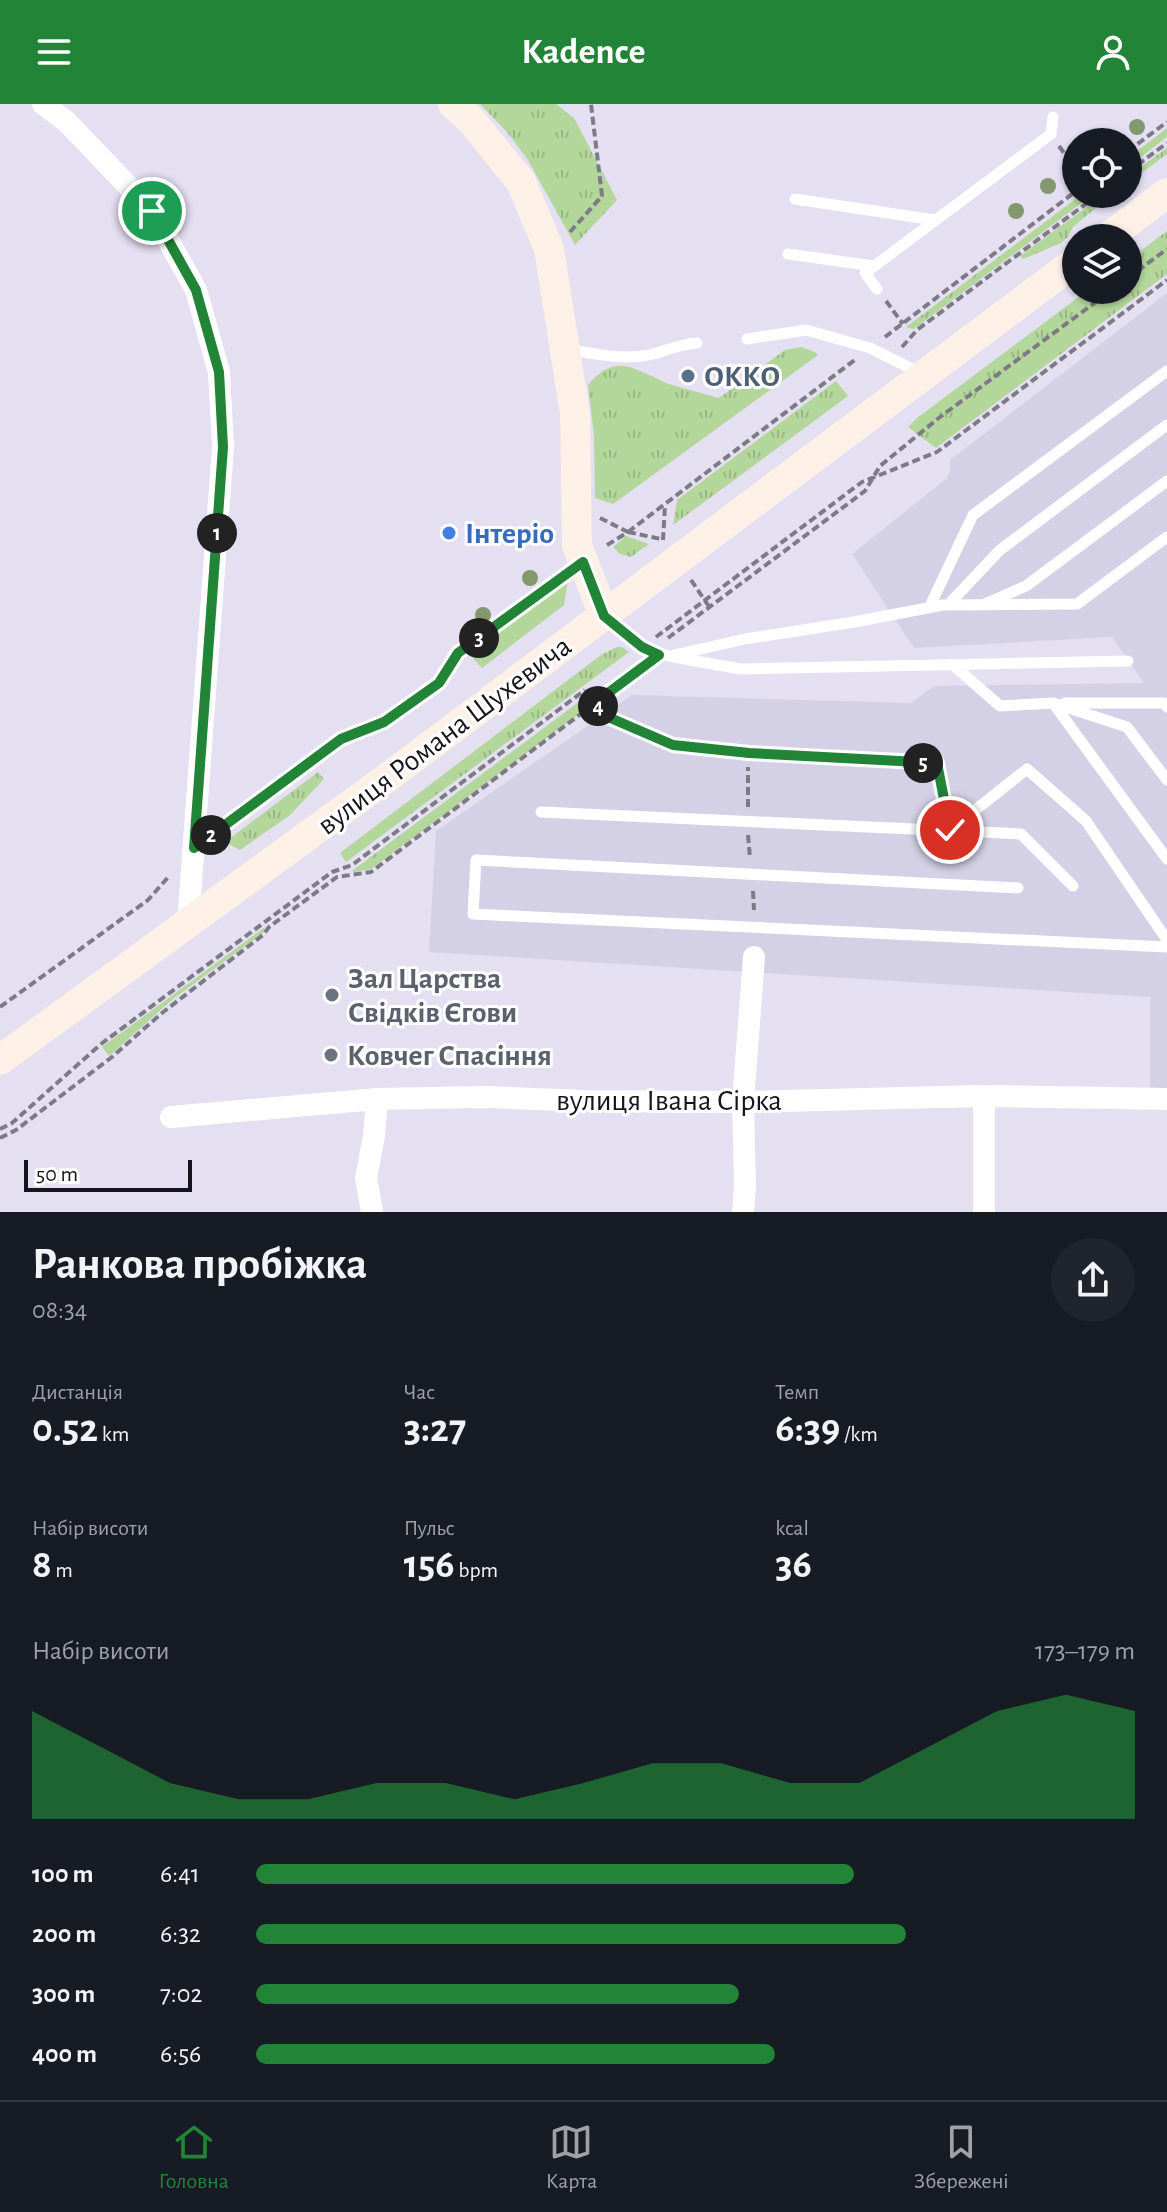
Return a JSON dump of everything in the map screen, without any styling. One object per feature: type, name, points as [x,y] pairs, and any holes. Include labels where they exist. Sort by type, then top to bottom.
[{"type":"main road","points":[[453,104],[471,120],[521,182],[549,249],[575,414],[577,545],[604,616]]},
{"type":"main road","points":[[1126,224],[1167,193]]},
{"type":"main road","name":"вулиця Романа Шухевича","points":[[0,1060],[604,616],[1062,272]]},
{"type":"street","points":[[43,104],[67,122],[152,211],[196,290],[219,372],[223,447],[188,923]]},
{"type":"street","points":[[743,1212],[743,1102],[754,957]]},
{"type":"street","points":[[984,1096],[984,1212]]},
{"type":"street","name":"вулиця Івана Сірка","points":[[171,1117],[377,1099],[485,1097],[743,1102],[984,1096],[1167,1099]]},
{"type":"street","points":[[372,1212],[366,1178],[377,1099]]},
{"type":"lane","points":[[877,289],[865,273],[1051,134],[1053,117]]},
{"type":"lane","points":[[795,199],[935,220]]},
{"type":"lane","points":[[788,254],[874,266]]},
{"type":"lane","points":[[747,339],[806,330],[870,348],[924,375]]},
{"type":"lane","points":[[564,348],[610,357],[650,355],[683,344],[697,343]]},
{"type":"lane","points":[[929,608],[973,515],[1167,371]]},
{"type":"lane","points":[[948,605],[1000,550],[1167,425]]},
{"type":"lane","points":[[983,605],[1026,586],[1167,481]]},
{"type":"lane","points":[[950,830],[937,763],[749,753],[673,745],[601,714],[598,706],[600,699],[655,652],[948,605],[1077,604],[1167,537]]},
{"type":"lane","points":[[604,616],[655,652],[741,669],[1128,661]]},
{"type":"lane","points":[[952,664],[1000,706],[1164,703],[1167,707]]},
{"type":"lane","points":[[1053,703],[1127,727],[1167,780]]},
{"type":"lane","points":[[1053,703],[1167,859]]},
{"type":"lane","points":[[950,830],[1027,769],[1086,821],[1167,940]]},
{"type":"lane","points":[[541,812],[1021,834],[1073,886]]},
{"type":"lane","points":[[1018,888],[476,860],[473,914],[1167,947]]},
{"type":"path","points":[[561,224],[568,235],[602,196],[591,104]]},
{"type":"path","points":[[1142,141],[1167,122]]},
{"type":"path","points":[[1051,134],[1062,150]]},
{"type":"path","points":[[1142,162],[1167,143]]},
{"type":"path","points":[[1142,268],[1167,249]]},
{"type":"path","points":[[655,652],[862,482],[937,452],[1167,280]]},
{"type":"path","points":[[877,289],[903,324]]},
{"type":"path","points":[[655,652],[865,491],[880,466],[940,417],[1093,304]]},
{"type":"path","points":[[594,515],[628,532],[662,540],[665,504]]},
{"type":"path","points":[[0,1007],[148,900],[194,848],[341,739],[384,722],[439,683],[458,653],[628,532]]},
{"type":"path","points":[[0,1129],[12,1123],[101,1044],[332,872],[352,865],[595,682]]},
{"type":"path","points":[[0,1138],[16,1130],[112,1057],[269,927],[337,877],[371,872],[585,711]]},
{"type":"path","points":[[749,753],[747,821],[756,928]]},
{"type":"shaded area","points":[[1167,293],[1167,1099],[1150,1099],[1150,997],[429,952],[436,831],[632,695],[911,703],[934,686],[1144,683],[1112,637],[914,648],[852,554],[946,479],[950,460]]},
{"type":"green space","points":[[480,104],[556,104],[574,118],[617,200],[575,245],[528,160]]},
{"type":"green space","points":[[1167,128],[1167,137],[1142,156],[1142,147]]},
{"type":"green space","points":[[1167,148],[1167,154],[1142,173],[1142,166]]},
{"type":"green space","points":[[1063,208],[1075,208],[914,329],[906,327]]},
{"type":"green space","points":[[1085,208],[1096,208],[1077,224],[1064,224]]},
{"type":"green space","points":[[1062,225],[1061,243],[1023,259],[1020,256]]},
{"type":"green space","points":[[1167,231],[1167,274],[1142,293],[1142,250]]},
{"type":"green space","points":[[1069,304],[1127,304],[936,448],[908,427]]},
{"type":"green space","points":[[801,347],[818,355],[613,504],[595,498],[594,436],[588,385],[599,374],[609,368],[627,366],[669,384],[719,398],[785,350]]},
{"type":"green space","points":[[836,381],[848,396],[673,525],[677,500]]},
{"type":"green space","points":[[626,536],[649,544],[631,557],[620,554],[613,547]]},
{"type":"green space","points":[[568,580],[564,605],[482,668],[469,654]]},
{"type":"green space","points":[[617,647],[629,652],[346,862],[340,853],[601,655]]},
{"type":"green space","points":[[584,698],[583,711],[371,869],[352,871]]},
{"type":"green space","points":[[318,772],[324,779],[290,815],[240,850],[225,842]]},
{"type":"green space","points":[[265,927],[263,933],[173,999],[109,1056],[102,1047]]},
{"type":"place","name":"ОККО","points":[[688,376]]},
{"type":"place","name":"Інтеріо","points":[[449,533]]},
{"type":"place","name":"Зал Царства Свідків Єгови","points":[[332,995]]},
{"type":"place","name":"Ковчег Спасіння","points":[[331,1055]]},
{"type":"route","points":[[152,211],[196,290],[219,372],[223,447],[194,848],[341,739],[384,722],[439,683],[458,653],[583,562],[604,616],[642,647],[659,655],[600,699],[598,706],[601,714],[673,745],[749,753],[937,763],[950,830]]}]
